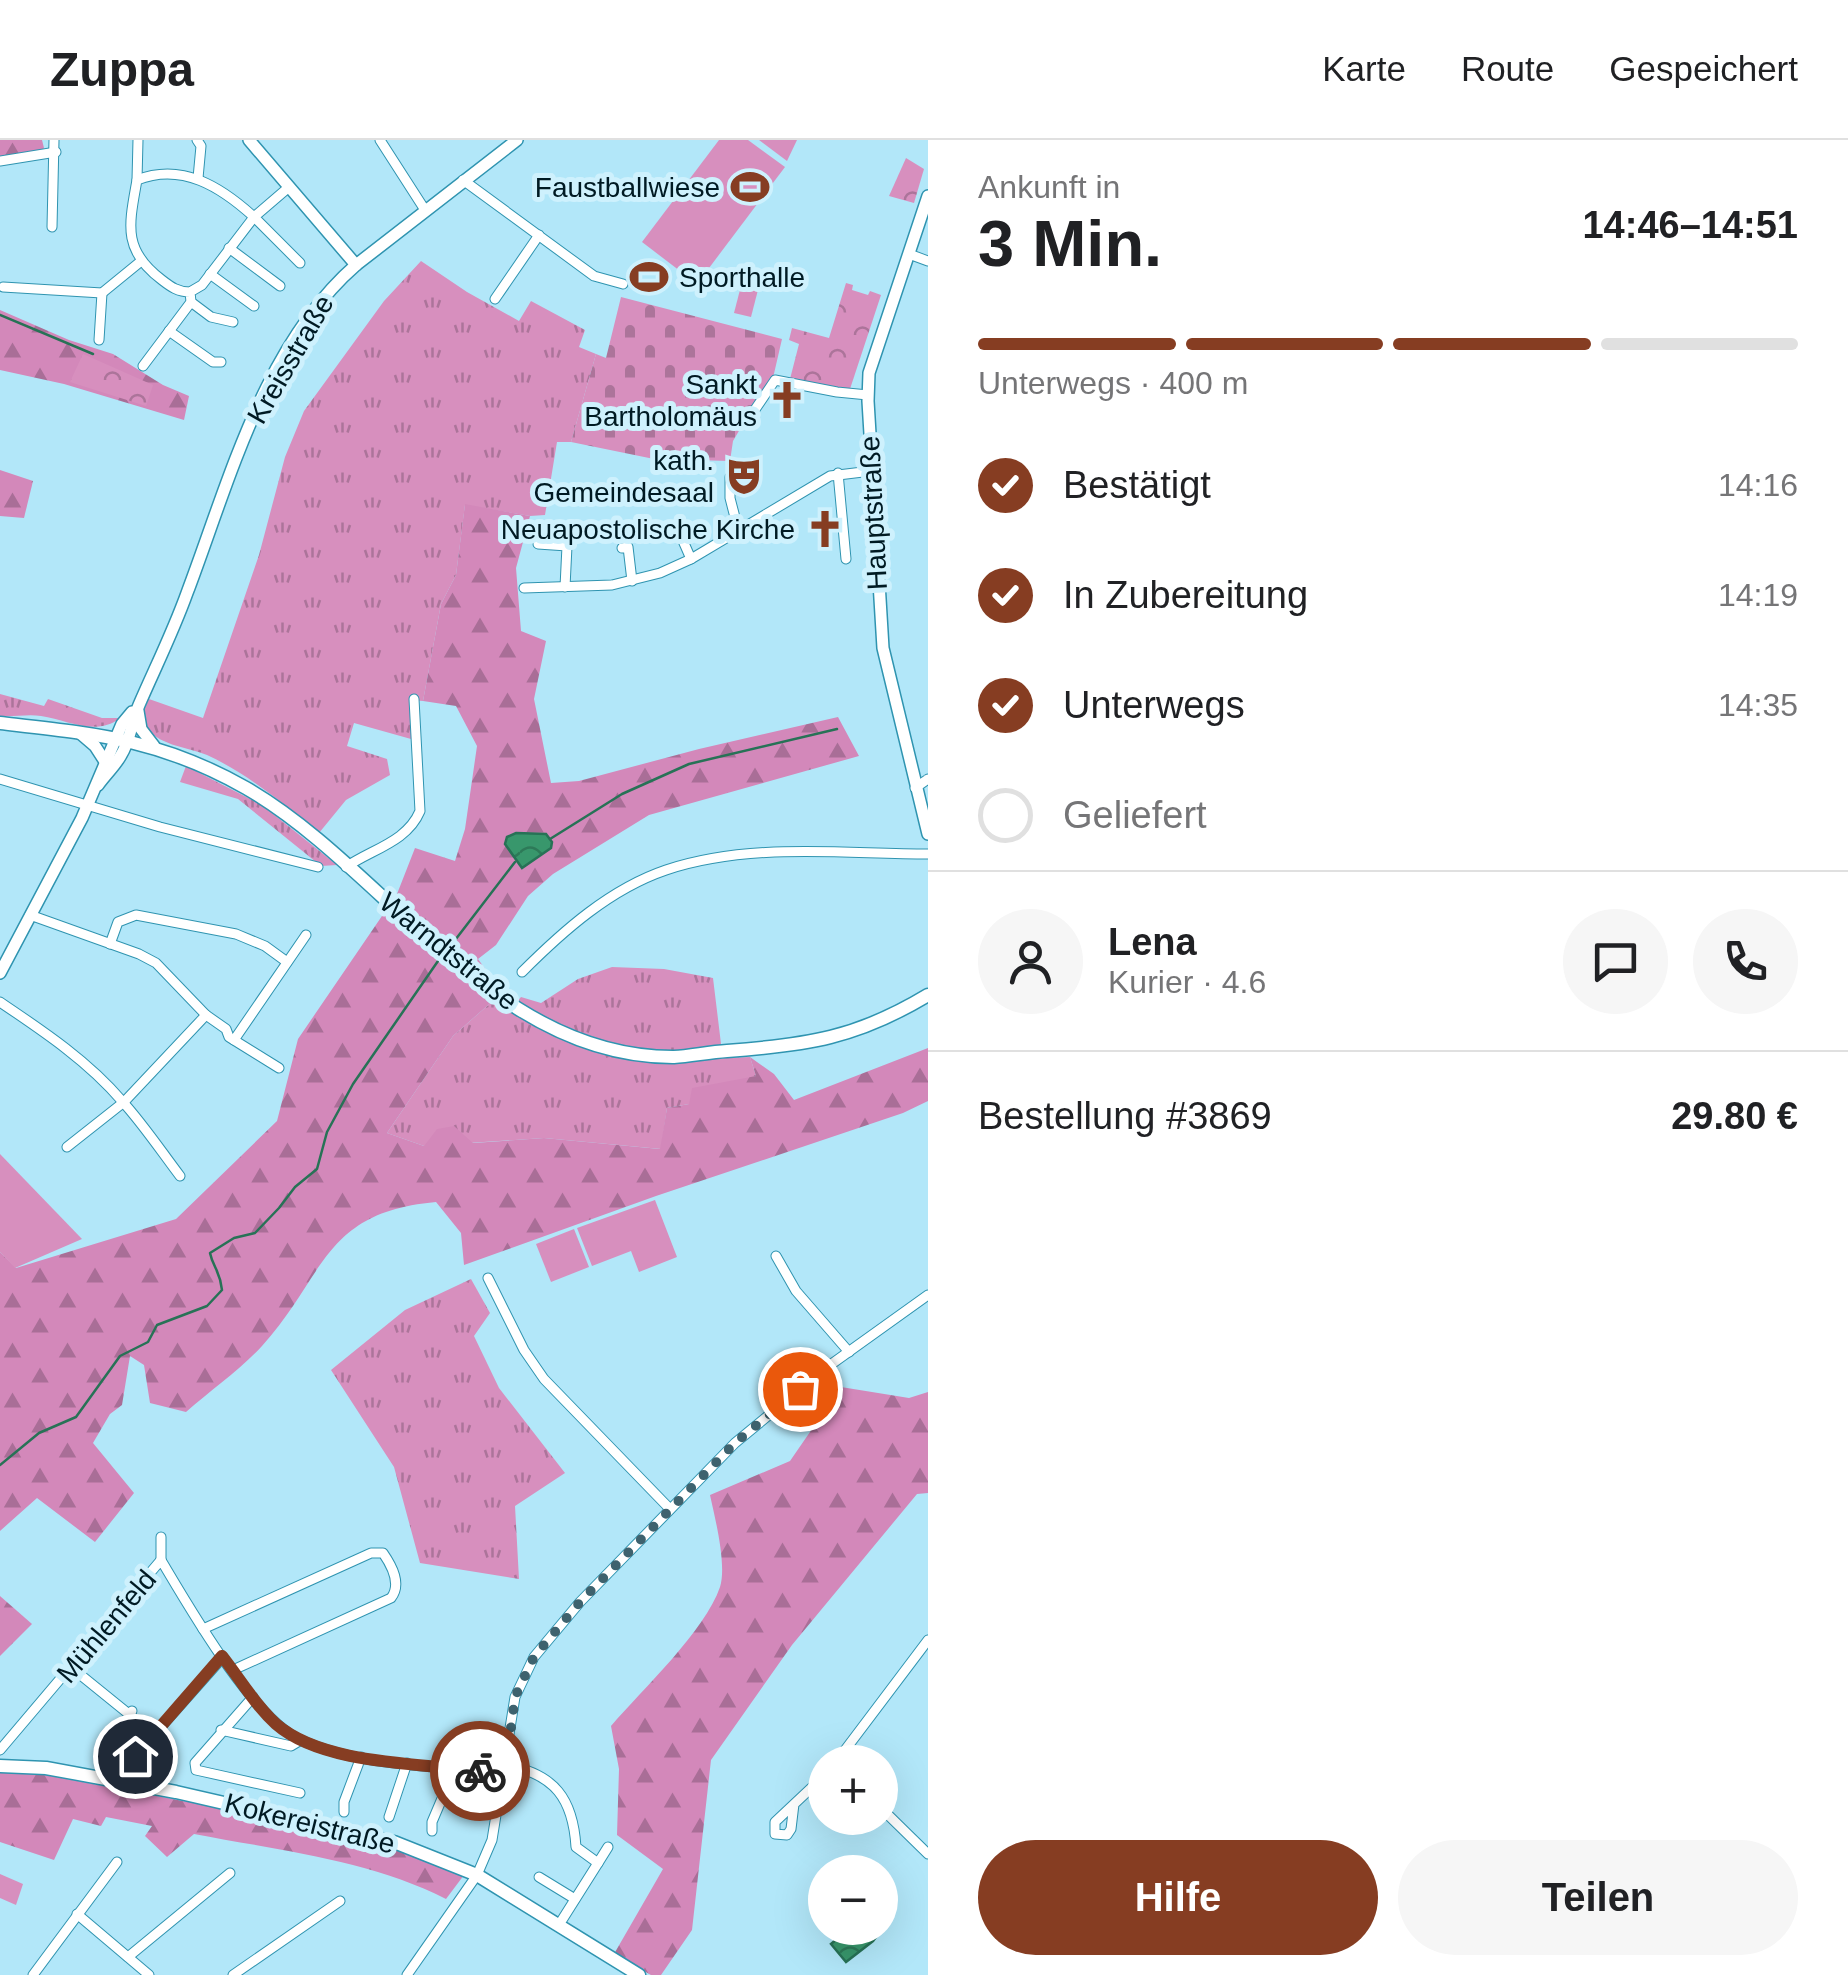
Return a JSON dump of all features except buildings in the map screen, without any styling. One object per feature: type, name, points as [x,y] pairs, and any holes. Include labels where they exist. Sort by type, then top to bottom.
[{"type":"main road","points":[[0,723],[122,738]]},
{"type":"main road","name":"Warndtstraße","points":[[122,738],[196,762],[266,800],[501,998],[558,1030],[621,1049],[675,1056],[792,1047],[855,1032],[928,996]]},
{"type":"main road","name":"Kokereistraße","points":[[0,1766],[46,1768],[394,1842],[477,1876],[639,1975]]},
{"type":"street","points":[[138,140],[132,240],[140,262],[191,297],[211,317],[233,322]]},
{"type":"street","points":[[197,140],[201,146],[198,178]]},
{"type":"street","points":[[249,140],[356,265]]},
{"type":"street","points":[[380,140],[425,210]]},
{"type":"street","name":"Kreisstraße","points":[[98,785],[122,754],[122,724],[138,707],[172,635],[260,401],[319,304],[356,265],[516,140]]},
{"type":"street","points":[[0,161],[55,146],[52,227]]},
{"type":"street","points":[[137,180],[168,174],[198,178],[218,188],[300,263]]},
{"type":"street","points":[[463,180],[598,278],[622,284]]},
{"type":"street","points":[[143,366],[229,248],[254,218],[289,188]]},
{"type":"street","name":"Hauptstraße","points":[[928,196],[874,360],[868,395],[883,648],[928,834]]},
{"type":"street","points":[[495,298],[539,235]]},
{"type":"street","points":[[229,248],[280,286]]},
{"type":"street","points":[[909,254],[928,261]]},
{"type":"street","points":[[3,287],[102,292],[140,262]]},
{"type":"street","points":[[210,274],[254,306]]},
{"type":"street","points":[[99,340],[102,292]]},
{"type":"street","points":[[170,330],[213,362],[222,362]]},
{"type":"street","points":[[754,411],[774,380],[868,395]]},
{"type":"street","points":[[524,588],[632,581],[692,559],[838,473],[871,471]]},
{"type":"street","points":[[838,473],[846,558]]},
{"type":"street","points":[[730,478],[730,498],[738,529]]},
{"type":"street","points":[[675,536],[680,534],[692,559]]},
{"type":"street","points":[[538,544],[567,546],[565,586]]},
{"type":"street","points":[[622,548],[628,547],[632,581]]},
{"type":"street","points":[[346,867],[400,837],[416,822],[420,811],[414,699]]},
{"type":"street","points":[[138,707],[140,728],[154,746]]},
{"type":"street","points":[[78,732],[96,746],[106,763]]},
{"type":"street","name":"Kreisstraße","points":[[0,973],[122,738]]},
{"type":"street","points":[[0,779],[318,868]]},
{"type":"street","points":[[915,788],[928,779]]},
{"type":"street","points":[[522,972],[541,960],[604,902],[638,882],[692,863],[754,854],[928,854]]},
{"type":"street","points":[[30,915],[156,964],[234,1040],[279,1068]]},
{"type":"street","points":[[110,944],[118,922],[136,915],[236,934],[265,946],[287,962]]},
{"type":"street","points":[[234,1040],[306,935]]},
{"type":"street","points":[[0,1002],[75,1056],[124,1102],[180,1176]]},
{"type":"street","points":[[67,1148],[124,1102],[206,1015]]},
{"type":"street","points":[[776,1256],[787,1280],[850,1352]]},
{"type":"street","points":[[488,1278],[524,1350],[544,1379],[670,1509]]},
{"type":"street","points":[[406,1975],[477,1876],[492,1840],[515,1697],[529,1666],[580,1602],[735,1443],[928,1295]]},
{"type":"street","points":[[161,1537],[162,1560]]},
{"type":"street","points":[[202,1629],[370,1553],[383,1553],[396,1582],[391,1598],[233,1670]]},
{"type":"street","name":"Mühlenfeld","points":[[0,1750],[162,1560],[202,1629],[277,1724],[301,1740],[361,1756],[455,1768],[527,1769],[552,1784],[574,1816],[576,1847],[598,1864]]},
{"type":"street","points":[[849,1745],[928,1640]]},
{"type":"street","points":[[135,1756],[222,1656]]},
{"type":"street","points":[[72,1668],[132,1712]]},
{"type":"street","points":[[253,1697],[221,1730],[195,1764],[196,1770],[300,1793]]},
{"type":"street","points":[[221,1730],[290,1746],[301,1740]]},
{"type":"street","points":[[344,1812],[361,1756]]},
{"type":"street","points":[[389,1817],[407,1762]]},
{"type":"street","points":[[432,1831],[432,1822],[455,1768]]},
{"type":"street","points":[[794,1804],[808,1791]]},
{"type":"street","points":[[898,1825],[928,1854]]},
{"type":"street","points":[[562,1920],[608,1847]]},
{"type":"street","points":[[38,1973],[117,1862]]},
{"type":"street","points":[[128,1957],[230,1873]]},
{"type":"street","points":[[539,1877],[575,1899]]},
{"type":"street","points":[[232,1975],[340,1901]]},
{"type":"street","points":[[77,1914],[148,1975]]},
{"type":"green space","points":[[0,140],[42,140],[44,148],[40,152],[0,157]]},
{"type":"green space","points":[[719,140],[748,140],[785,167],[697,284],[642,242]]},
{"type":"green space","name":"Faustballwiese","points":[[759,140],[797,140],[787,161]]},
{"type":"green space","points":[[906,158],[924,169],[914,203],[889,196]]},
{"type":"green space","points":[[421,261],[519,321],[531,301],[585,330],[579,347],[596,354],[571,442],[557,442],[545,515],[465,505],[456,575],[441,604],[423,701],[410,700],[411,739],[354,723],[347,746],[387,759],[390,775],[346,800],[319,833],[237,771],[207,755],[156,737],[144,724],[144,710],[149,699],[203,718],[259,555],[285,457],[304,411],[384,301]]},
{"type":"green space","points":[[742,282],[759,286],[751,317],[734,313]]},
{"type":"green space","points":[[846,283],[853,285],[852,290],[881,295],[850,389],[790,379],[799,344],[789,340],[792,328],[829,338]]},
{"type":"green space","points":[[621,297],[782,339],[773,378],[733,441],[730,461],[654,459],[571,442],[596,354],[606,358]]},
{"type":"green space","points":[[0,310],[113,354],[189,396],[184,420],[64,384],[0,370]]},
{"type":"green space","points":[[83,354],[153,385],[146,406],[70,382]]},
{"type":"green space","points":[[0,470],[33,481],[24,518],[0,516]]},
{"type":"green space","points":[[465,504],[530,516],[516,568],[521,631],[546,641],[534,699],[551,783],[579,781],[838,717],[859,756],[649,815],[553,874],[528,896],[496,945],[478,959],[486,970],[474,984],[495,999],[453,1036],[387,1133],[424,1146],[437,1129],[454,1126],[473,1143],[544,1138],[660,1149],[667,1108],[689,1104],[692,1088],[756,1076],[750,1057],[774,1074],[794,1100],[928,1048],[928,1101],[464,1265],[461,1233],[436,1202],[399,1208],[370,1219],[348,1233],[331,1251],[262,1346],[186,1412],[150,1403],[144,1365],[130,1356],[122,1405],[110,1414],[93,1443],[134,1493],[95,1542],[37,1498],[0,1531],[0,1252],[16,1268],[176,1219],[277,1121],[298,1039],[397,894],[415,848],[455,861],[465,829],[477,746],[456,706],[423,701],[441,604],[456,575]]},
{"type":"green space","points":[[0,694],[44,706],[48,699],[102,718],[120,718],[92,727],[41,716],[0,716]]},
{"type":"green space","points":[[186,766],[262,805],[337,865],[321,866],[238,799],[180,782]]},
{"type":"green space","points":[[612,967],[664,969],[713,978],[722,1052],[654,1053],[591,1039],[515,1004],[521,997],[541,1003],[578,979]]},
{"type":"green space","points":[[495,999],[558,1033],[675,1060],[750,1057],[756,1076],[689,1104],[667,1108],[661,1149],[544,1138],[424,1146],[387,1133],[453,1036]]},
{"type":"green space","points":[[0,1154],[82,1239],[15,1268],[0,1252]]},
{"type":"green space","points":[[655,1200],[677,1257],[639,1272],[631,1251],[592,1266],[577,1228]]},
{"type":"green space","points":[[574,1229],[589,1267],[551,1282],[536,1244]]},
{"type":"green space","points":[[471,1279],[490,1313],[474,1336],[499,1388],[565,1473],[515,1506],[519,1579],[420,1563],[394,1467],[331,1370],[405,1310]]},
{"type":"green space","points":[[841,1387],[909,1398],[928,1392],[928,1493],[917,1494],[792,1645],[711,1760],[692,1930],[661,1975],[651,1975],[614,1954],[663,1869],[617,1835],[619,1769],[611,1726],[687,1641],[720,1587],[721,1554],[710,1495],[790,1461]]},
{"type":"green space","points":[[0,1596],[32,1624],[0,1656]]},
{"type":"green space","points":[[19,1770],[331,1829],[394,1847],[464,1875],[446,1899],[355,1866],[194,1834],[167,1857],[145,1836],[152,1826],[106,1817],[101,1826],[73,1819],[54,1860],[0,1842],[0,1771]]},
{"type":"green space","points":[[0,1874],[23,1884],[16,1905],[0,1898]]},
{"type":"water","points":[[516,833],[546,834],[551,848],[522,868],[505,844],[507,837]]},
{"type":"water","points":[[832,1945],[868,1945],[846,1962]]},
{"type":"waterway","points":[[0,315],[93,354]]},
{"type":"waterway","points":[[550,839],[622,794],[689,764],[837,729]]},
{"type":"waterway","points":[[449,948],[515,862]]},
{"type":"waterway","points":[[0,1465],[39,1433],[76,1417],[120,1356],[148,1342],[157,1325],[207,1306],[222,1290],[210,1253],[234,1238],[255,1233],[295,1187],[317,1169],[327,1132],[353,1084],[438,961]]},
{"type":"way so far","points":[[480,1771],[505,1774],[518,1686],[534,1657],[569,1615],[735,1443],[800,1389]]},
{"type":"place","name":"Faustballwiese","points":[[750,187]]},
{"type":"place","name":"Sporthalle","points":[[649,277]]},
{"type":"place","name":"Sankt Bartholomäus","points":[[787,400]]},
{"type":"place","name":"kath. Gemeindesaal","points":[[744,476]]},
{"type":"place","name":"Neuapostolische Kirche","points":[[825,529]]},
{"type":"route","points":[[135,1756],[222,1656],[266,1714],[301,1740],[361,1756],[480,1771]]}]
